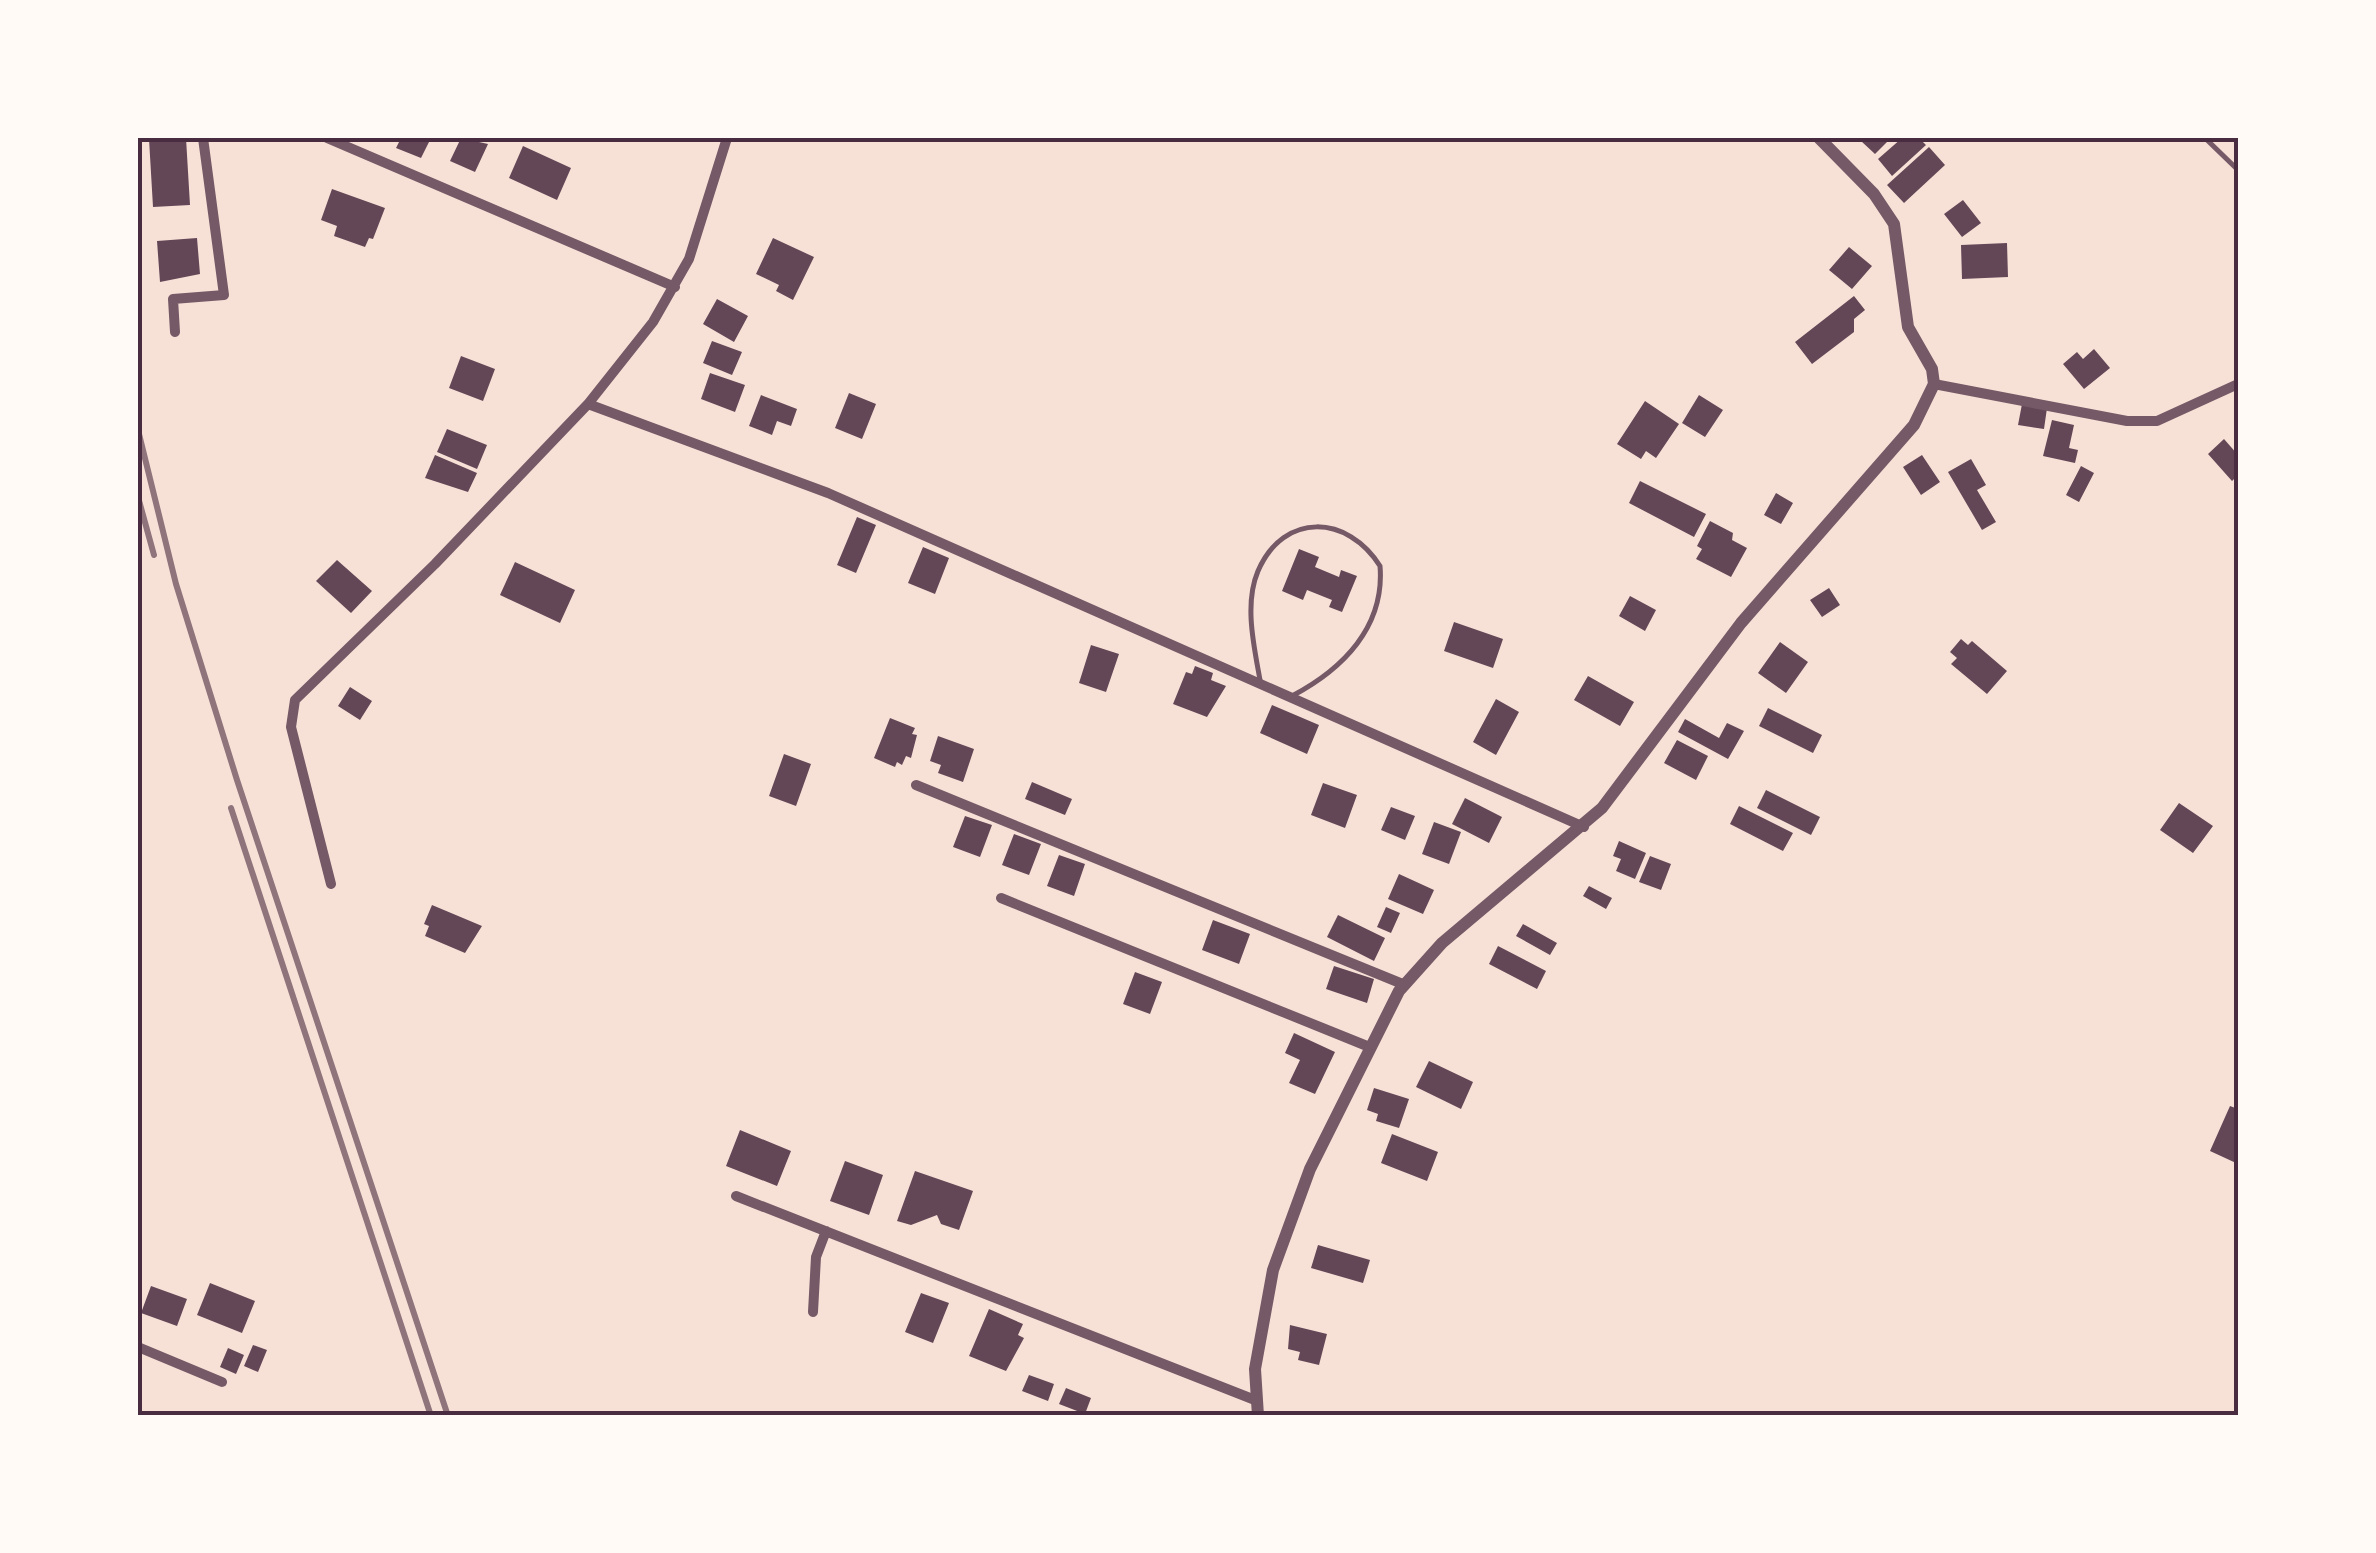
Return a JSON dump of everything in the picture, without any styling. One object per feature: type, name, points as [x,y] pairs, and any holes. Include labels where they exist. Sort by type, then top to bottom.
[{"type":"street","points":[[175,332],[172,300],[224,294],[203,138]]},
{"type":"street","points":[[327,138],[675,287]]},
{"type":"street","points":[[331,884],[292,727],[295,700],[436,564],[588,404],[654,322],[700,231],[727,138]]},
{"type":"street","points":[[1258,1416],[1255,1400],[1262,1322],[1273,1270],[1310,1169],[1367,1046],[1405,985],[1442,943],[1584,827],[1741,623],[1914,425],[1934,384],[1932,369],[1908,327],[1894,224],[1874,194],[1819,138]]},
{"type":"street","points":[[1934,384],[2142,421],[2157,421],[2192,408],[2238,384]]},
{"type":"street","points":[[588,404],[828,493],[1584,827]]},
{"type":"street","points":[[916,785],[1405,985]]},
{"type":"street","points":[[1001,898],[1367,1046]]},
{"type":"street","points":[[736,1196],[1255,1400]]},
{"type":"street","points":[[813,1312],[818,1240],[826,1232]]},
{"type":"street","points":[[138,1347],[222,1382]]},
{"type":"lane","points":[[2206,138],[2238,170]]},
{"type":"lane","points":[[1260,682],[1252,597],[1258,572],[1274,544],[1290,532],[1312,528],[1333,528],[1352,534],[1380,566],[1379,600],[1351,655],[1320,682],[1292,696]]},
{"type":"building","points":[[186,138],[190,205],[153,207],[149,139]]},
{"type":"building","points":[[401,138],[431,138],[421,158],[396,148]]},
{"type":"building","points":[[461,138],[488,144],[475,172],[450,161]]},
{"type":"building","points":[[1891,138],[1875,154],[1861,141]]},
{"type":"building","points":[[1902,138],[1919,138],[1926,145],[1892,176],[1878,159]]},
{"type":"building","points":[[523,146],[571,168],[557,200],[509,178]]},
{"type":"building","points":[[1929,147],[1945,165],[1904,203],[1887,185]]},
{"type":"building","points":[[332,189],[385,208],[373,239],[369,238],[365,247],[334,236],[337,226],[321,220]]},
{"type":"building","points":[[1963,200],[1981,223],[1962,237],[1944,214]]},
{"type":"building","points":[[197,238],[200,274],[160,282],[157,241]]},
{"type":"building","points":[[773,238],[814,257],[793,300],[776,291],[779,285],[756,274]]},
{"type":"building","points":[[2007,243],[2008,277],[1962,279],[1961,245]]},
{"type":"building","points":[[1849,247],[1872,266],[1852,289],[1829,270]]},
{"type":"building","points":[[1854,296],[1865,310],[1854,319],[1854,332],[1812,364],[1795,342]]},
{"type":"building","points":[[717,299],[748,316],[734,342],[703,324]]},
{"type":"building","points":[[712,341],[742,352],[732,375],[703,363]]},
{"type":"building","points":[[2094,349],[2110,368],[2084,389],[2063,364],[2077,352],[2083,359]]},
{"type":"building","points":[[461,356],[495,369],[483,401],[449,388]]},
{"type":"building","points":[[710,373],[745,385],[735,412],[701,399]]},
{"type":"building","points":[[849,393],[876,404],[862,439],[835,428]]},
{"type":"building","points":[[761,395],[797,409],[791,426],[777,421],[772,435],[749,426]]},
{"type":"building","points":[[1699,395],[1723,410],[1705,437],[1682,423]]},
{"type":"building","points":[[1645,401],[1679,424],[1656,458],[1646,451],[1641,459],[1617,444]]},
{"type":"building","points":[[2022,404],[2047,408],[2044,429],[2018,425]]},
{"type":"building","points":[[2052,420],[2074,425],[2069,448],[2078,450],[2075,463],[2043,456]]},
{"type":"building","points":[[447,429],[487,445],[477,469],[437,452]]},
{"type":"building","points":[[2224,439],[2238,455],[2238,475],[2232,481],[2208,454]]},
{"type":"building","points":[[435,455],[477,473],[468,492],[425,478]]},
{"type":"building","points":[[1922,455],[1940,482],[1921,495],[1903,467]]},
{"type":"building","points":[[1971,459],[1986,485],[1977,490],[1996,522],[1982,530],[1948,472]]},
{"type":"building","points":[[2081,466],[2094,473],[2079,502],[2066,495]]},
{"type":"building","points":[[1640,481],[1706,514],[1694,537],[1629,503]]},
{"type":"building","points":[[1776,493],[1793,503],[1781,524],[1764,515]]},
{"type":"building","points":[[857,517],[876,525],[856,573],[837,565]]},
{"type":"building","points":[[1710,521],[1733,533],[1732,540],[1747,548],[1731,577],[1696,559],[1702,549],[1697,546]]},
{"type":"building","points":[[923,547],[949,558],[935,594],[908,583]]},
{"type":"building","points":[[1299,549],[1319,557],[1315,567],[1339,577],[1341,570],[1357,576],[1342,612],[1329,607],[1332,600],[1307,590],[1303,600],[1282,591]]},
{"type":"building","points":[[337,560],[372,591],[351,613],[316,581]]},
{"type":"building","points":[[515,562],[575,590],[560,623],[500,595]]},
{"type":"building","points":[[1829,588],[1840,605],[1822,617],[1810,600]]},
{"type":"building","points":[[1630,596],[1656,610],[1645,631],[1619,616]]},
{"type":"building","points":[[1454,622],[1503,639],[1493,668],[1444,651]]},
{"type":"building","points":[[1961,639],[1968,645],[1972,641],[2007,671],[1987,694],[1951,664],[1957,658],[1950,652]]},
{"type":"building","points":[[1780,642],[1808,662],[1786,693],[1758,673]]},
{"type":"building","points":[[1091,645],[1119,654],[1106,692],[1079,683]]},
{"type":"building","points":[[1195,666],[1213,673],[1211,680],[1226,686],[1207,717],[1173,704],[1186,672],[1192,674]]},
{"type":"building","points":[[1588,676],[1634,702],[1620,726],[1574,700]]},
{"type":"building","points":[[350,687],[372,701],[360,720],[338,706]]},
{"type":"building","points":[[1496,699],[1519,712],[1496,755],[1473,742]]},
{"type":"building","points":[[1272,705],[1319,725],[1307,754],[1260,733]]},
{"type":"building","points":[[1768,708],[1822,735],[1813,753],[1759,726]]},
{"type":"building","points":[[890,718],[915,728],[912,734],[917,735],[911,758],[906,756],[902,765],[897,762],[895,767],[874,758]]},
{"type":"building","points":[[1685,719],[1719,738],[1727,723],[1744,731],[1728,759],[1678,732]]},
{"type":"building","points":[[938,736],[974,749],[963,782],[938,773],[941,765],[930,761]]},
{"type":"building","points":[[1677,740],[1708,756],[1696,780],[1664,763]]},
{"type":"building","points":[[784,754],[811,764],[796,806],[769,796]]},
{"type":"building","points":[[1032,782],[1072,799],[1065,815],[1025,799]]},
{"type":"building","points":[[1323,783],[1357,795],[1345,828],[1311,815]]},
{"type":"building","points":[[1766,790],[1820,817],[1811,835],[1757,808]]},
{"type":"building","points":[[1465,798],[1502,817],[1489,843],[1452,824]]},
{"type":"building","points":[[2179,803],[2213,826],[2193,853],[2160,830]]},
{"type":"building","points":[[1739,806],[1793,833],[1783,851],[1730,824]]},
{"type":"building","points":[[1391,807],[1415,816],[1405,840],[1381,830]]},
{"type":"building","points":[[965,816],[992,825],[980,857],[953,847]]},
{"type":"building","points":[[1434,822],[1461,832],[1449,864],[1422,854]]},
{"type":"building","points":[[1014,834],[1041,844],[1029,875],[1002,865]]},
{"type":"building","points":[[1619,841],[1646,853],[1635,879],[1616,871],[1621,859],[1613,856]]},
{"type":"building","points":[[1059,855],[1085,864],[1074,896],[1047,886]]},
{"type":"building","points":[[1650,856],[1671,864],[1661,890],[1639,882]]},
{"type":"building","points":[[1399,874],[1434,890],[1423,914],[1388,899]]},
{"type":"building","points":[[1589,886],[1612,898],[1606,909],[1583,896]]},
{"type":"building","points":[[432,905],[482,926],[465,953],[425,936],[429,926],[424,924]]},
{"type":"building","points":[[1386,907],[1400,913],[1391,933],[1377,927]]},
{"type":"building","points":[[1338,915],[1385,938],[1374,961],[1327,937]]},
{"type":"building","points":[[1213,920],[1250,934],[1239,964],[1202,950]]},
{"type":"building","points":[[1523,924],[1557,943],[1550,955],[1516,936]]},
{"type":"building","points":[[1498,946],[1546,971],[1537,989],[1489,964]]},
{"type":"building","points":[[1334,966],[1374,979],[1367,1003],[1326,989]]},
{"type":"building","points":[[1135,972],[1162,982],[1150,1014],[1123,1004]]},
{"type":"building","points":[[1294,1033],[1335,1052],[1315,1094],[1289,1083],[1300,1060],[1285,1053]]},
{"type":"building","points":[[1429,1061],[1473,1082],[1461,1109],[1416,1087]]},
{"type":"building","points":[[1374,1088],[1409,1099],[1399,1128],[1376,1121],[1378,1114],[1367,1110]]},
{"type":"building","points":[[2230,1106],[2238,1109],[2236,1163],[2210,1151]]},
{"type":"building","points":[[740,1130],[791,1151],[777,1186],[726,1166]]},
{"type":"building","points":[[1392,1134],[1438,1152],[1427,1181],[1381,1163]]},
{"type":"building","points":[[845,1161],[883,1175],[869,1215],[830,1201]]},
{"type":"building","points":[[915,1171],[973,1191],[959,1230],[941,1224],[937,1215],[911,1225],[897,1221]]},
{"type":"building","points":[[1318,1245],[1370,1260],[1363,1283],[1311,1268]]},
{"type":"building","points":[[210,1283],[255,1301],[242,1333],[197,1315]]},
{"type":"building","points":[[151,1286],[187,1299],[177,1326],[141,1313]]},
{"type":"building","points":[[921,1293],[949,1303],[933,1343],[905,1332]]},
{"type":"building","points":[[989,1309],[1023,1324],[1018,1335],[1024,1338],[1006,1371],[969,1356]]},
{"type":"building","points":[[1290,1325],[1327,1334],[1319,1365],[1298,1360],[1300,1352],[1288,1349]]},
{"type":"building","points":[[253,1345],[267,1350],[258,1372],[244,1366]]},
{"type":"building","points":[[228,1348],[244,1355],[236,1374],[220,1367]]},
{"type":"building","points":[[1029,1375],[1054,1384],[1048,1401],[1022,1391]]},
{"type":"building","points":[[1066,1388],[1091,1398],[1085,1414],[1059,1404]]},
{"type":"railway","points":[[138,430],[176,584],[237,780],[448,1416]]},
{"type":"railway","points":[[138,497],[154,555]]},
{"type":"railway","points":[[231,808],[431,1416]]}]
